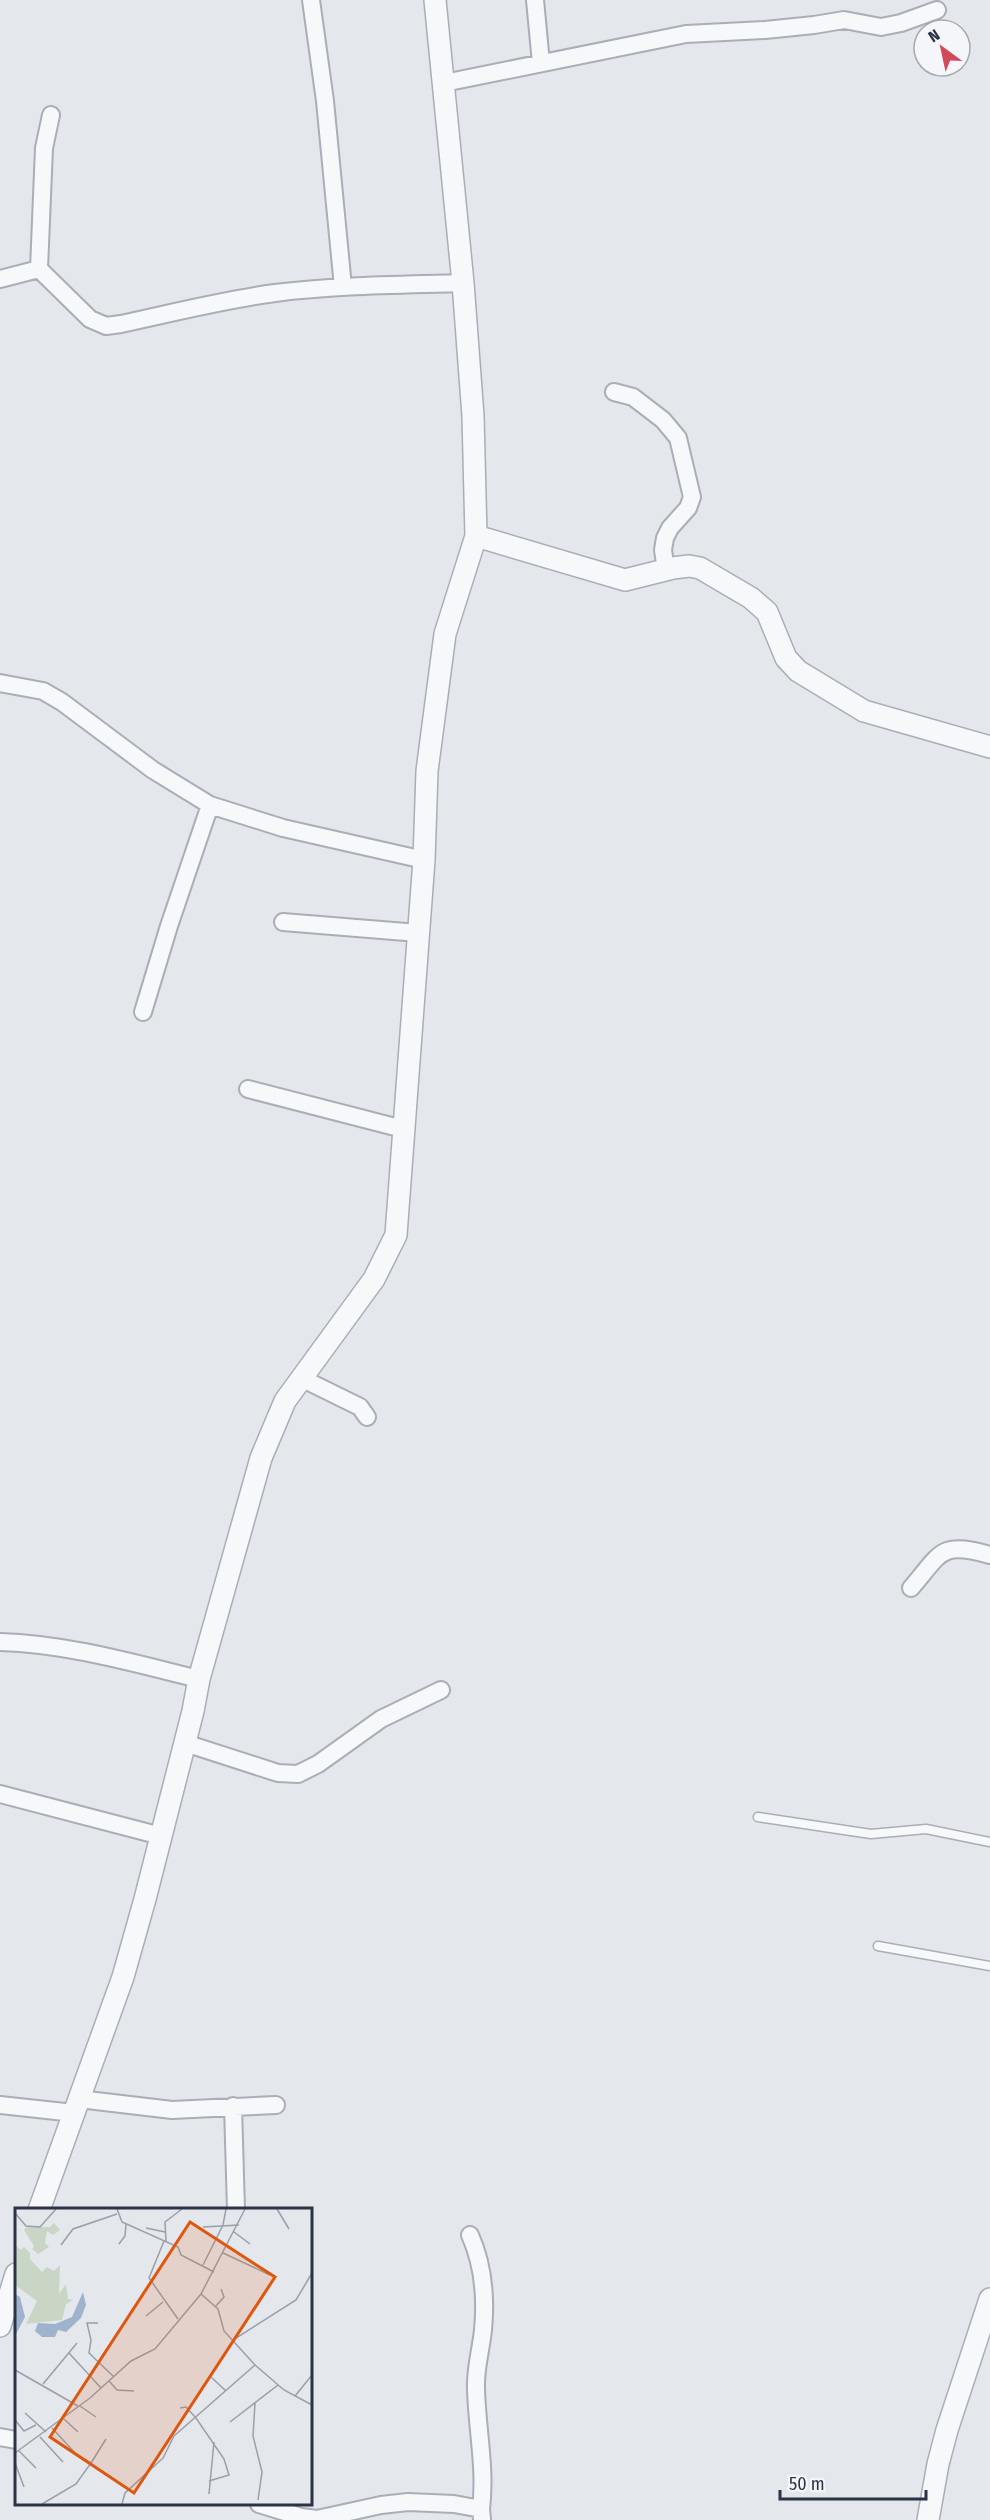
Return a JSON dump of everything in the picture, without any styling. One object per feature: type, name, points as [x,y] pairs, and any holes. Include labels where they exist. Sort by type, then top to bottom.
[{"type":"street","points":[[310,0],[321,69],[343,288]]},
{"type":"street","points":[[40,2208],[123,1977],[185,1743],[199,1679],[261,1458],[285,1401],[374,1279],[396,1235],[424,860],[427,771],[445,634],[476,536],[473,416],[464,283],[435,0]]},
{"type":"street","points":[[535,0],[541,63]]},
{"type":"street","points":[[444,83],[686,34],[814,25],[844,20],[881,27],[901,23],[937,10]]},
{"type":"street","points":[[51,115],[44,148],[39,269],[90,319],[106,326],[216,302],[275,293],[464,283]]},
{"type":"street","points":[[0,279],[39,269]]},
{"type":"street","points":[[614,392],[633,397],[663,420],[678,438],[693,497],[688,508],[670,528],[665,538],[663,550],[666,570]]},
{"type":"street","points":[[476,536],[625,580],[689,566],[700,568],[721,578],[767,612],[786,658],[798,671],[864,711],[988,743]]},
{"type":"street","points":[[0,682],[43,691],[62,702],[153,770],[210,805],[283,828],[424,860]]},
{"type":"street","points":[[143,1012],[210,805]]},
{"type":"street","points":[[283,922],[418,933]]},
{"type":"street","points":[[248,1089],[403,1129]]},
{"type":"street","points":[[301,1378],[360,1407],[367,1418]]},
{"type":"street","points":[[911,1588],[938,1557],[949,1549],[964,1548],[990,1554]]},
{"type":"street","points":[[0,1642],[86,1652],[199,1679]]},
{"type":"street","points":[[185,1743],[278,1773],[298,1774],[318,1764],[381,1719],[441,1690]]},
{"type":"street","points":[[0,1794],[161,1836]]},
{"type":"street","points":[[0,2105],[172,2110],[276,2105]]},
{"type":"street","points":[[233,2106],[236,2208]]},
{"type":"street","points":[[263,2505],[301,2517],[317,2518],[393,2503],[454,2504],[478,2512],[483,2478],[475,2387],[483,2330],[484,2297],[479,2256],[470,2235]]},
{"type":"street","points":[[0,2326],[15,2282]]},
{"type":"street","points":[[928,2520],[947,2430],[990,2299]]},
{"type":"street","points":[[0,2437],[15,2440]]},
{"type":"lane","points":[[758,1817],[871,1834],[926,1829],[990,1842]]},
{"type":"lane","points":[[878,1946],[990,1966]]}]
